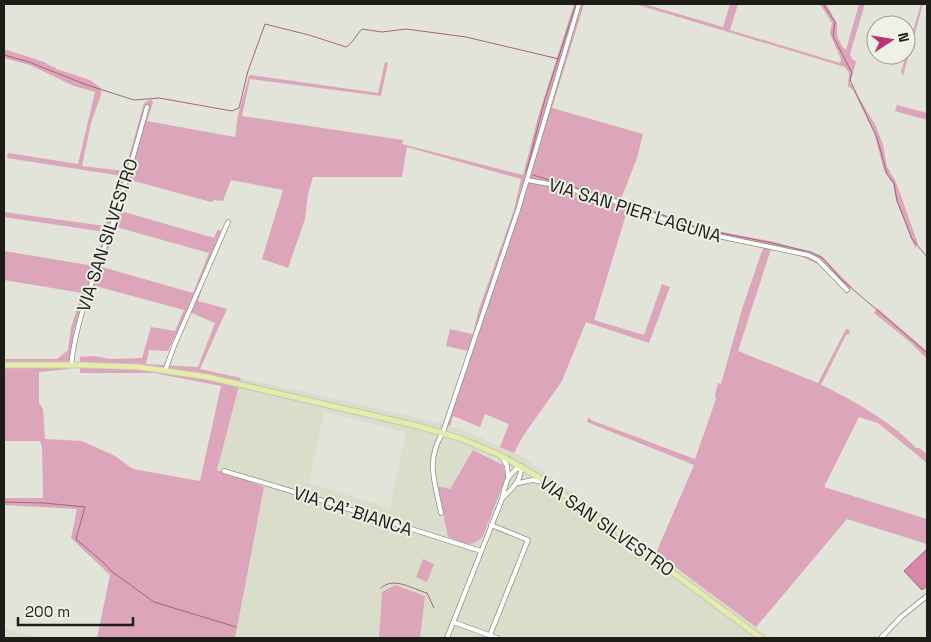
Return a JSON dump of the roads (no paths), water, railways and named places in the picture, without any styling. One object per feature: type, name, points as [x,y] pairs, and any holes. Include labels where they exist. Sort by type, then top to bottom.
[{"type":"main road","name":"VIA SAN SILVESTRO","points":[[4,365],[139,367],[217,378],[443,432],[500,455],[549,484],[761,638]]},
{"type":"street","name":"VIA SAN PIER LAGUNA","points":[[443,432],[527,180],[579,4]]},
{"type":"street","name":"VIA SAN SILVESTRO","points":[[71,365],[76,332],[98,261],[116,214],[147,107]]},
{"type":"street","name":"VIA SAN PIER LAGUNA","points":[[527,180],[566,187],[584,194],[610,200],[698,232],[808,255],[818,260],[847,290]]},
{"type":"street","points":[[165,371],[228,222]]},
{"type":"street","points":[[441,513],[432,466],[434,453],[443,432]]},
{"type":"street","points":[[447,638],[502,499],[508,476],[507,466],[500,455]]},
{"type":"street","points":[[508,476],[521,466]]},
{"type":"street","points":[[502,499],[521,476],[521,466]]},
{"type":"street","name":"VIA CA' BIANCA","points":[[224,471],[481,551]]},
{"type":"street","points":[[516,484],[533,480],[549,484]]},
{"type":"street","points":[[490,636],[528,540],[491,525]]},
{"type":"street","points":[[881,638],[901,617],[927,596]]},
{"type":"street","points":[[453,622],[497,638]]},
{"type":"waterway","points":[[526,173],[545,99],[576,4]]},
{"type":"waterway","points":[[823,4],[835,22],[833,36],[852,73],[850,80],[877,138],[887,174],[894,183],[897,201],[912,239],[927,257]]},
{"type":"waterway","points":[[4,55],[29,62],[87,85],[134,100],[159,98],[232,111],[239,108],[248,71],[265,24],[346,47],[362,29],[382,32],[406,29],[466,37],[559,59]]},
{"type":"waterway","points":[[533,175],[566,185]]},
{"type":"waterway","points":[[569,186],[641,207],[701,229],[811,252],[823,258],[841,279],[927,353]]},
{"type":"waterway","points":[[4,502],[85,507],[76,539],[111,571],[154,602],[236,627]]},
{"type":"waterway","points":[[381,588],[397,583],[427,593],[434,608]]}]
